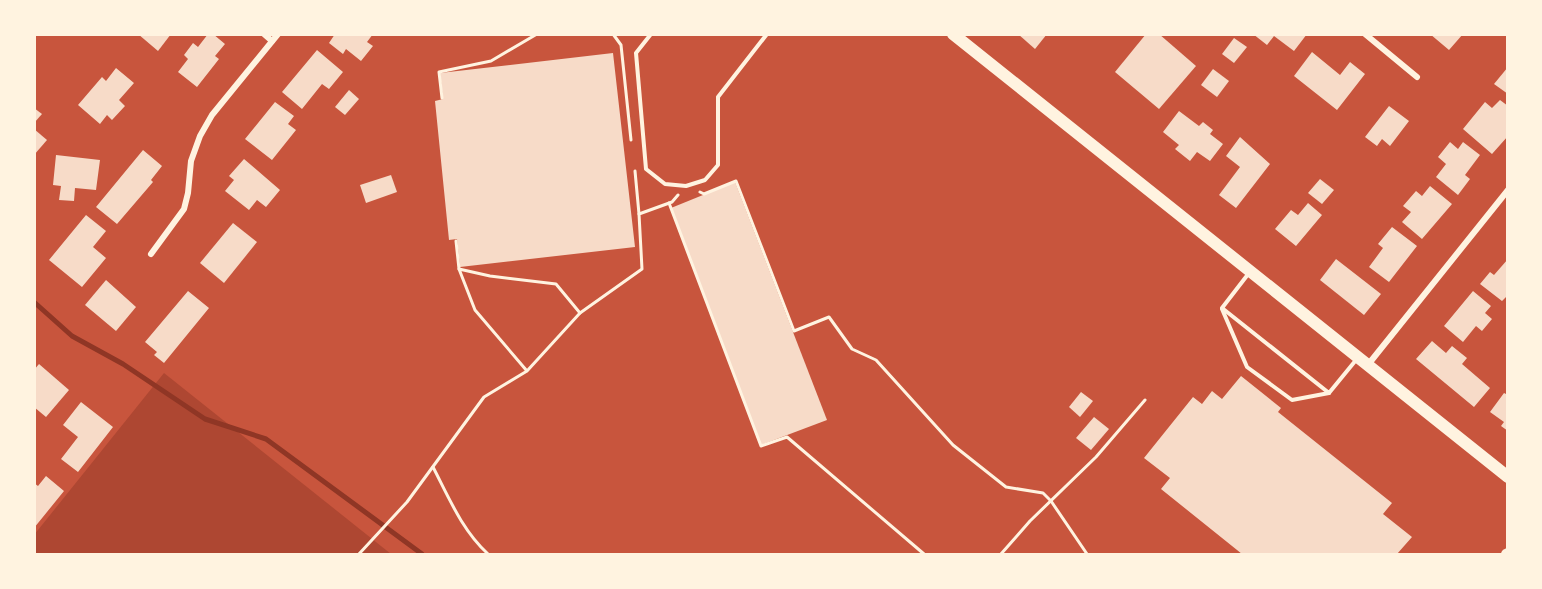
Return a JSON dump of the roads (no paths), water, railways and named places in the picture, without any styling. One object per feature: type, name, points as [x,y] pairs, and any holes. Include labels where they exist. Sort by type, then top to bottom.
[{"type":"main road","points":[[954,35],[1508,477]]},
{"type":"street","points":[[264,34],[272,41]]},
{"type":"street","points":[[151,254],[184,209],[188,193],[190,161],[212,115],[278,34]]},
{"type":"street","points":[[1365,34],[1418,77]]},
{"type":"street","points":[[1362,362],[1508,190]]},
{"type":"lane","points":[[651,34],[636,53],[646,169],[665,184],[686,186],[705,180],[718,165],[718,97],[768,34]]},
{"type":"lane","points":[[1222,308],[1250,273]]},
{"type":"lane","points":[[1222,308],[1329,393]]},
{"type":"lane","points":[[1222,308],[1247,367],[1292,400],[1329,393],[1362,362]]},
{"type":"waterway","points":[[34,302],[72,336],[123,364],[205,419],[266,439],[422,554]]}]
